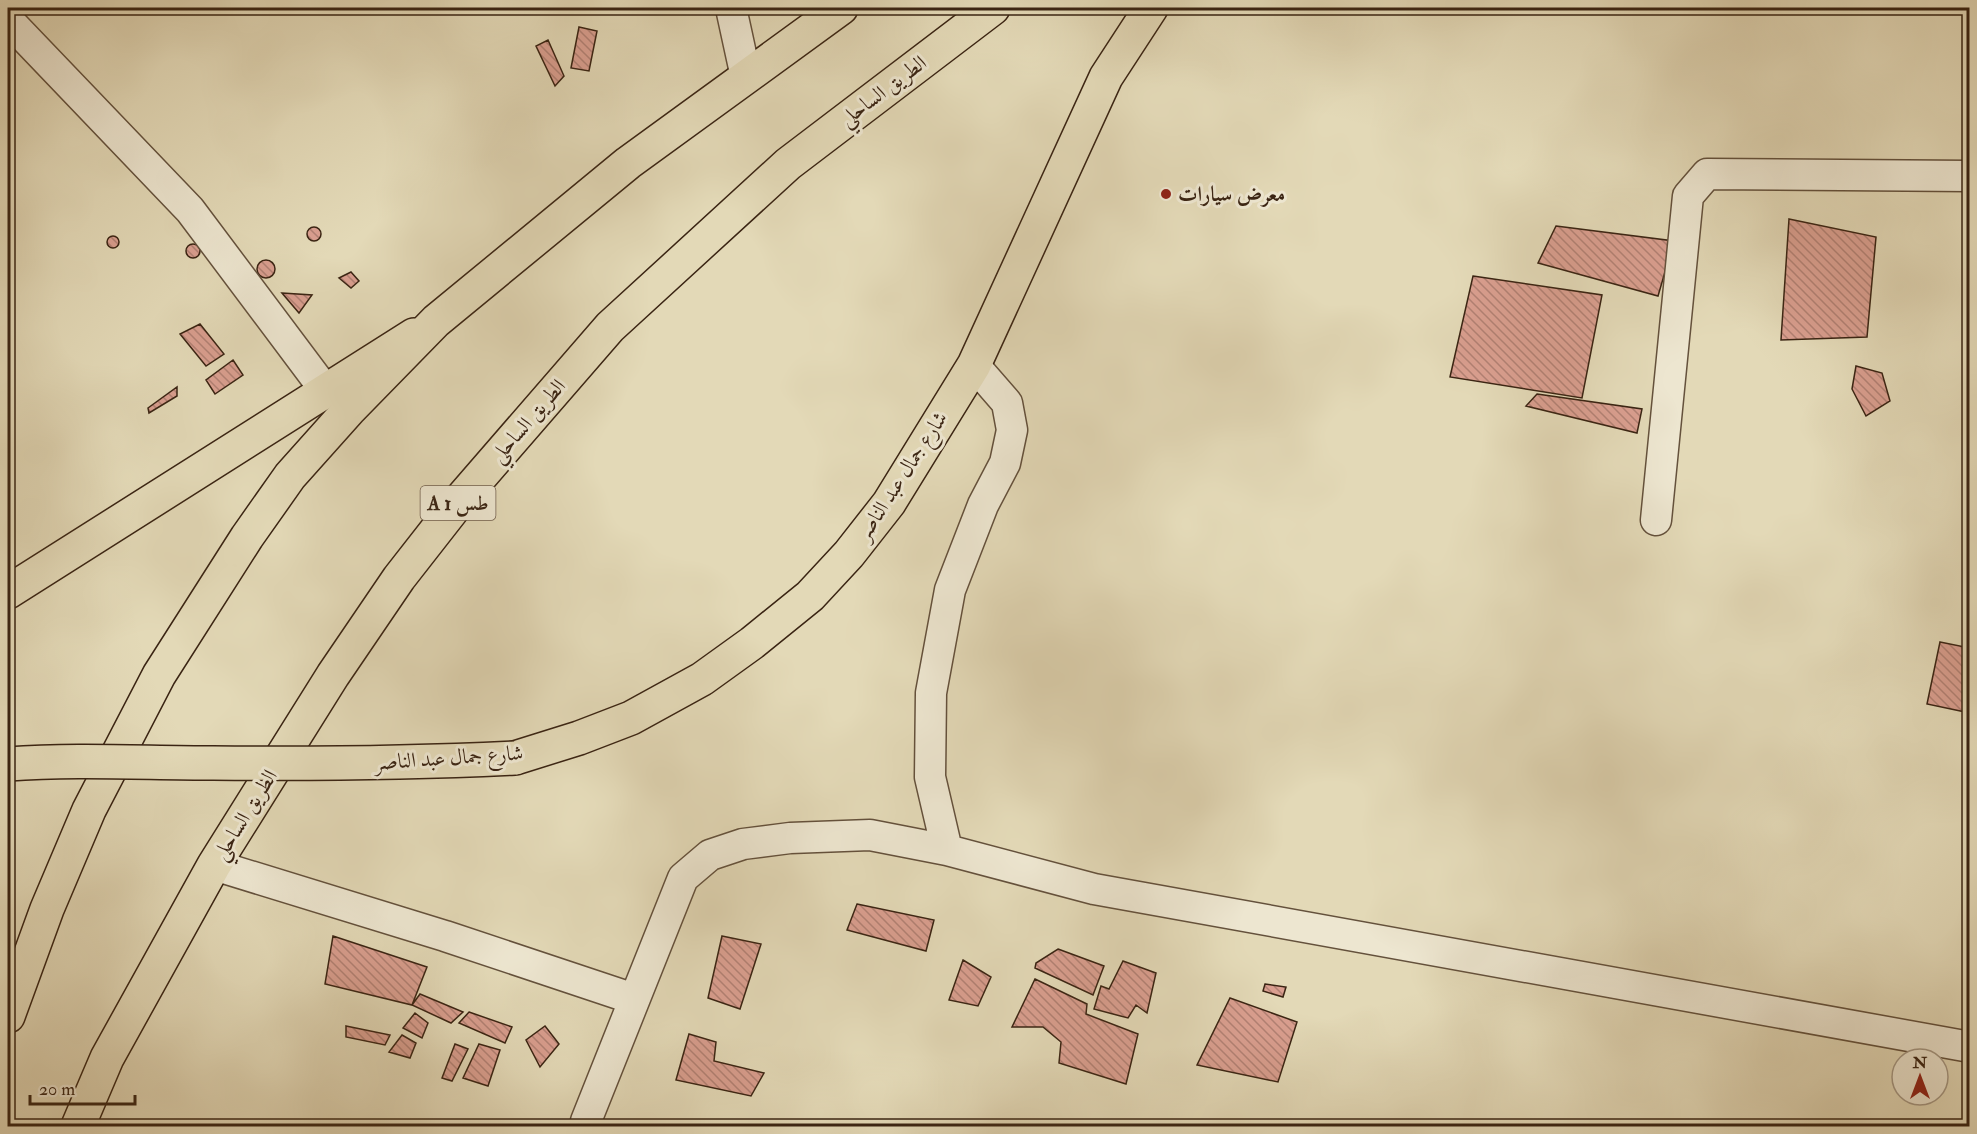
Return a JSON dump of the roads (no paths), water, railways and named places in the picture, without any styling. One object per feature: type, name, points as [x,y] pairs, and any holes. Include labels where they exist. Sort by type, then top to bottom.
[{"type":"main road","points":[[8,1016],[48,909],[89,810],[159,675],[247,537],[290,476],[349,410],[436,321],[628,163],[841,8]]},
{"type":"main road","name":"الطريق الساحلي","points":[[78,1126],[107,1058],[214,865],[333,675],[399,578],[460,500],[610,327],[788,164],[993,8]]},
{"type":"main road","name":"شارع جمال عبد الناصر","points":[[8,764],[57,760],[121,763],[364,764],[515,758],[579,738],[631,718],[702,679],[752,643],[810,596],[849,555],[889,503],[974,364],[1106,77],[1150,8]]},
{"type":"main road","points":[[8,592],[436,321]]},
{"type":"main road","points":[[8,947],[48,909]]},
{"type":"street","points":[[732,8],[746,77]]},
{"type":"street","points":[[8,20],[190,210],[325,390]]},
{"type":"street","points":[[1656,520],[1688,195],[1707,174],[1970,176]]},
{"type":"street","points":[[947,850],[930,777],[931,693],[950,590],[983,505],[1005,463],[1012,430],[1007,403],[974,364]]},
{"type":"street","points":[[587,1126],[586,1121],[683,878],[710,855],[743,844],[790,838],[870,835],[947,850],[1094,889],[1970,1047]]},
{"type":"street","points":[[214,865],[445,936],[634,999]]},
{"type":"place","name":"معرض سيارات","points":[[1166,194]]}]
